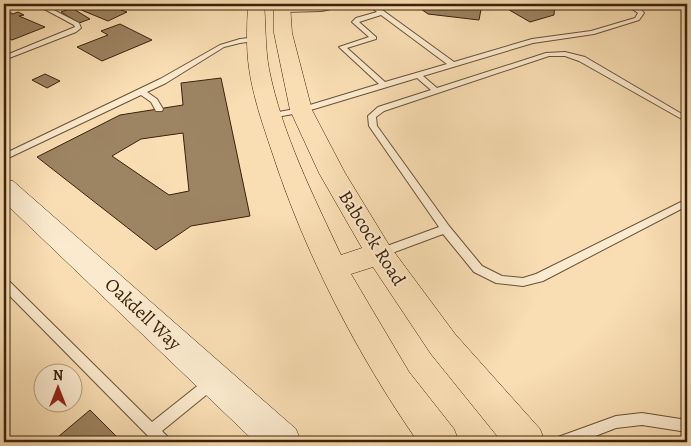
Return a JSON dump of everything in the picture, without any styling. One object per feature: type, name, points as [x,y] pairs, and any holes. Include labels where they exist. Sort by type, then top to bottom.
[{"type":"main road","points":[[256,4],[259,68],[271,116],[294,181],[333,270],[397,383],[440,442]]},
{"type":"main road","name":"Babcock Road","points":[[282,7],[288,57],[301,110],[332,173],[379,253],[443,344],[526,442]]},
{"type":"main road","points":[[333,270],[379,253]]},
{"type":"street","name":"Oakdell Way","points":[[4,187],[282,442]]},
{"type":"lane","points":[[4,58],[78,28],[77,24],[38,4]]},
{"type":"lane","points":[[282,7],[322,9],[348,4]]},
{"type":"lane","points":[[370,4],[453,65]]},
{"type":"lane","points":[[271,116],[301,110],[385,86],[532,41],[592,33],[637,19],[641,14],[636,8],[628,4]]},
{"type":"lane","points":[[383,13],[358,19],[355,22],[374,38],[342,47],[385,86]]},
{"type":"lane","points":[[4,157],[162,81],[222,46],[240,40],[259,39]]},
{"type":"lane","points":[[532,41],[548,54]]},
{"type":"lane","points":[[687,120],[582,58],[566,54],[548,54],[381,109],[372,116],[373,126],[445,229],[478,269],[500,280],[523,282],[539,278],[687,202]]},
{"type":"lane","points":[[418,75],[436,91]]},
{"type":"lane","points":[[141,91],[154,101],[159,109]]},
{"type":"lane","points":[[379,253],[445,229]]},
{"type":"lane","points":[[4,283],[163,442]]},
{"type":"lane","points":[[151,431],[214,380]]},
{"type":"lane","points":[[563,442],[616,422],[642,419],[687,426]]},
{"type":"building","points":[[82,4],[104,4],[127,12],[108,21],[74,7]]},
{"type":"building","points":[[414,4],[482,4],[479,20],[428,14]]},
{"type":"building","points":[[499,4],[555,4],[554,15],[530,22]]},
{"type":"building","points":[[72,8],[90,19],[79,23],[61,12]]},
{"type":"building","points":[[9,12],[13,14],[18,12],[24,15],[19,16],[45,27],[12,40],[4,36],[4,15]]},
{"type":"building","points":[[120,24],[152,40],[102,61],[77,47],[108,35],[101,31]]},
{"type":"building","points":[[45,74],[60,81],[47,88],[32,80]]},
{"type":"building","points":[[221,78],[250,216],[191,226],[156,250],[37,157],[120,115],[183,105],[181,83]],"holes":[[[183,133],[189,191],[169,195],[112,156],[141,139]]]},
{"type":"building","points":[[90,410],[122,442],[52,442]]}]
